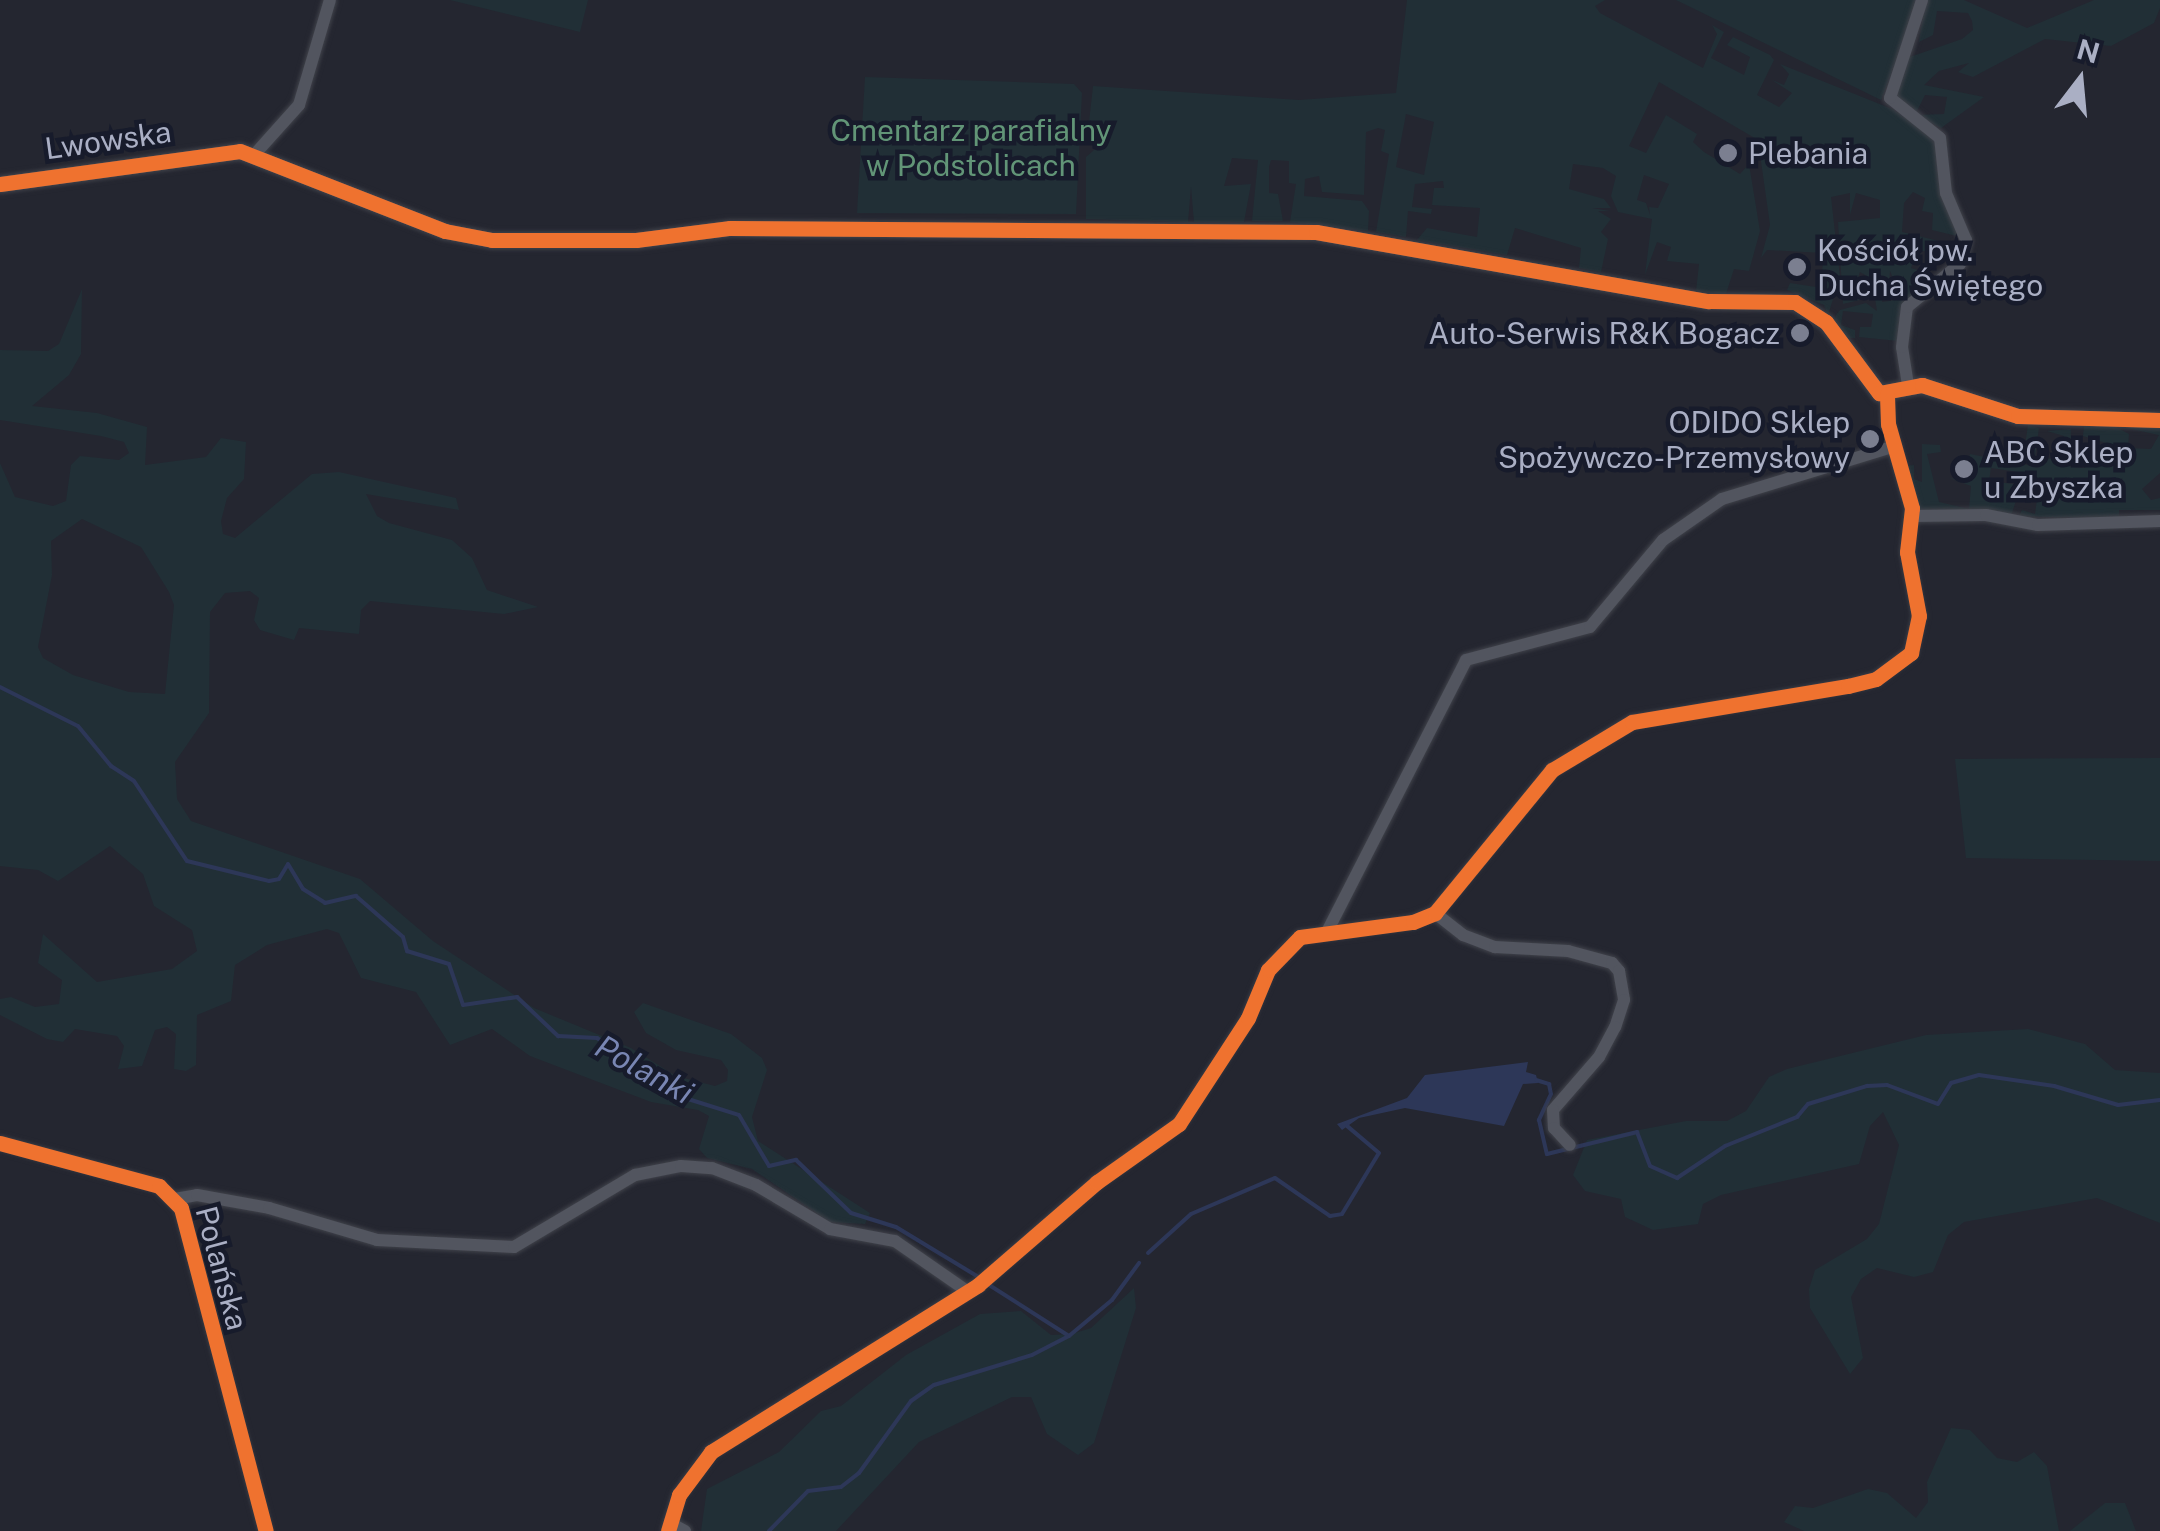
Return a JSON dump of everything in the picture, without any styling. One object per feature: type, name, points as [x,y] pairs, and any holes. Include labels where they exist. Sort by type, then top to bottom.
[{"type":"street","points":[[255,154],[299,105],[330,0]]},
{"type":"street","points":[[1908,385],[1902,347],[1908,307],[1960,264],[1966,240],[1946,192],[1940,138],[1890,98],[1922,0]]},
{"type":"street","name":"Lwowska","points":[[0,184],[224,151],[255,154],[445,231],[492,240],[636,240],[730,228],[1359,237],[1708,302],[1796,302],[1826,322],[1877,391],[1887,394]]},
{"type":"street","points":[[685,1531],[669,1527],[679,1496],[711,1452],[967,1291],[1097,1182],[1179,1124],[1248,1018],[1280,952],[1300,937],[1328,930],[1412,922],[1435,913],[1514,810],[1590,743],[1632,722],[1683,709],[1876,679],[1903,660],[1917,639],[1919,616],[1907,552],[1912,516],[1887,394],[1908,385],[1930,386],[2018,416],[2160,420]]},
{"type":"street","points":[[1328,930],[1466,660],[1590,627],[1663,540],[1722,499],[1895,446]]},
{"type":"street","points":[[1912,516],[1986,515],[2038,525],[2160,521]]},
{"type":"street","points":[[1435,913],[1463,935],[1495,947],[1568,951],[1612,963],[1619,971],[1624,1000],[1614,1027],[1599,1058],[1553,1110],[1554,1128],[1570,1145]]},
{"type":"street","name":"Polańska","points":[[0,1143],[159,1186],[175,1199],[266,1531]]},
{"type":"street","points":[[175,1199],[198,1195],[269,1208],[377,1240],[514,1247],[635,1176],[682,1166],[712,1168],[756,1185],[830,1229],[895,1242],[967,1291]]},
{"type":"green space","points":[[450,0],[588,0],[580,32]]},
{"type":"green space","points":[[1407,0],[1605,0],[1595,6],[1600,13],[1703,68],[1717,34],[1712,25],[1724,32],[1711,58],[1744,75],[1750,57],[1727,45],[1733,37],[1770,55],[1774,60],[1757,95],[1779,107],[1792,93],[1772,80],[1784,85],[1789,74],[1780,64],[1892,109],[1937,138],[1961,237],[1932,230],[1933,213],[1922,211],[1925,198],[1913,192],[1904,203],[1902,232],[1951,244],[1949,252],[1958,256],[1952,268],[1944,251],[1917,251],[1911,268],[1924,272],[1925,287],[1913,295],[1898,341],[1859,337],[1860,327],[1871,327],[1873,314],[1843,311],[1841,325],[1855,330],[1855,338],[1848,338],[1835,323],[1836,315],[1840,310],[1866,303],[1877,311],[1873,286],[1885,289],[1882,302],[1902,299],[1890,271],[1889,289],[1860,272],[1852,293],[1868,298],[1843,304],[1838,222],[1880,218],[1880,200],[1856,193],[1850,215],[1850,193],[1831,197],[1840,277],[1828,315],[1824,305],[1787,290],[1790,283],[1816,287],[1822,281],[1823,253],[1767,250],[1761,258],[1770,225],[1758,140],[1659,82],[1629,146],[1646,153],[1666,115],[1697,134],[1693,142],[1704,152],[1740,174],[1749,164],[1760,231],[1749,271],[1734,269],[1726,294],[1696,291],[1699,264],[1667,261],[1671,247],[1657,242],[1645,275],[1652,219],[1618,212],[1611,196],[1616,176],[1603,168],[1573,164],[1569,189],[1604,199],[1611,208],[1592,208],[1610,211],[1598,211],[1611,219],[1601,232],[1608,239],[1601,272],[1579,268],[1581,248],[1515,228],[1507,255],[1417,240],[1427,228],[1477,237],[1480,208],[1432,205],[1434,188],[1444,188],[1443,181],[1415,184],[1412,207],[1432,209],[1431,214],[1408,211],[1406,237],[1376,232],[1389,154],[1381,151],[1385,130],[1378,128],[1366,132],[1364,195],[1322,192],[1319,176],[1305,179],[1304,196],[1362,201],[1369,211],[1368,231],[1290,222],[1296,184],[1289,183],[1289,161],[1271,160],[1269,167],[1269,193],[1278,194],[1283,221],[1252,221],[1258,160],[1232,158],[1224,186],[1251,184],[1244,222],[1194,222],[1191,187],[1188,222],[1086,219],[1086,157],[1101,144],[1087,140],[1093,86],[1299,100],[1396,93]],"holes":[[[1406,114],[1434,122],[1424,175],[1396,167]],[[1644,175],[1669,184],[1658,208],[1649,207],[1650,215],[1646,203],[1637,200]]]},
{"type":"green space","points":[[1676,0],[1920,0],[1881,100]]},
{"type":"green space","points":[[1925,0],[1964,0],[2027,28],[2094,0],[2160,0],[2160,8],[2154,23],[2111,46],[2045,39],[1973,77],[1958,72],[1969,63],[1939,71],[1924,85],[1984,97],[1941,128],[1917,115],[1944,114],[1947,97],[1925,95],[1916,113],[1898,105],[1894,89],[1907,58],[1962,39],[1973,30],[1972,21],[1968,13],[1937,11],[1933,35],[1919,42]]},
{"type":"green space","name":"Cmentarz parafialny w Podstolicach","points":[[865,77],[1074,84],[1082,93],[1076,214],[857,213]]},
{"type":"green space","points":[[82,289],[81,354],[69,375],[32,406],[97,413],[147,427],[145,465],[206,457],[221,438],[246,442],[244,479],[227,498],[221,521],[223,534],[235,538],[312,474],[339,472],[456,498],[459,510],[366,494],[377,516],[389,523],[452,540],[472,558],[487,590],[538,607],[504,614],[370,601],[361,610],[359,634],[299,628],[294,640],[260,630],[254,620],[259,598],[250,591],[225,593],[210,612],[209,713],[175,762],[177,799],[191,821],[360,879],[433,941],[534,1008],[631,1048],[676,1076],[715,1086],[727,1081],[728,1070],[721,1060],[676,1050],[646,1033],[634,1012],[643,1003],[731,1034],[762,1058],[767,1070],[752,1117],[758,1141],[870,1213],[865,1224],[830,1222],[752,1169],[707,1158],[699,1149],[709,1116],[698,1110],[651,1102],[530,1056],[492,1029],[450,1045],[416,992],[361,978],[339,933],[327,929],[267,945],[235,965],[231,1001],[197,1015],[196,1065],[186,1071],[174,1069],[176,1034],[167,1027],[155,1030],[142,1066],[118,1069],[124,1046],[117,1036],[75,1029],[63,1042],[47,1039],[0,1015],[0,999],[11,997],[35,1007],[59,1004],[62,980],[38,963],[43,934],[97,982],[172,969],[197,951],[192,930],[154,906],[143,874],[110,846],[58,881],[38,870],[0,866],[0,463],[15,497],[53,506],[66,501],[71,465],[80,456],[119,460],[129,453],[124,442],[101,436],[0,420],[0,350],[48,351],[59,344]],"holes":[[[82,519],[141,547],[174,605],[165,694],[129,692],[73,675],[43,658],[38,647],[52,575],[51,541]]]},
{"type":"green space","points":[[2028,425],[2039,428],[2035,457],[2062,460],[2064,436],[2047,431],[2071,429],[2070,467],[2085,468],[2089,457],[2106,458],[2106,443],[2083,436],[2084,426],[2116,427],[2129,434],[2128,448],[2151,449],[2159,435],[2126,428],[2160,426],[2160,473],[2142,489],[2151,500],[2160,498],[2160,510],[2119,510],[2119,519],[2019,516],[2022,510],[2035,514],[2038,492],[2024,495],[2030,483],[2025,473],[1991,468],[1989,481],[2021,485],[2012,513],[1922,512],[1904,466],[1914,465],[1914,479],[1922,482],[1922,444],[1940,445],[1941,452],[1927,454],[1939,502],[1969,509],[1971,486],[1949,478],[1972,481],[1976,463],[1968,460],[1970,454],[2032,466],[2024,452]]},
{"type":"green space","points":[[2160,758],[2160,861],[1966,858],[1955,759]]},
{"type":"green space","points":[[2028,1029],[2085,1044],[2115,1070],[2160,1073],[2160,1223],[2097,1198],[1964,1222],[1948,1235],[1933,1272],[1914,1277],[1877,1268],[1861,1279],[1851,1297],[1863,1358],[1850,1374],[1810,1308],[1809,1289],[1815,1270],[1867,1239],[1879,1224],[1899,1145],[1883,1112],[1870,1126],[1859,1164],[1721,1195],[1703,1204],[1698,1224],[1653,1230],[1625,1217],[1621,1199],[1585,1191],[1573,1175],[1587,1140],[1686,1121],[1727,1121],[1746,1111],[1769,1077],[1787,1069],[1926,1035]]},
{"type":"green space","points":[[1134,1288],[1136,1308],[1094,1443],[1078,1455],[1047,1434],[1031,1397],[1012,1397],[919,1442],[836,1531],[701,1531],[707,1489],[779,1452],[821,1411],[841,1406],[906,1355],[980,1314],[1021,1311],[1051,1335],[1072,1334],[1091,1328]]},
{"type":"green space","points":[[1951,1428],[1970,1430],[1997,1458],[2017,1462],[2034,1452],[2047,1466],[2059,1531],[1804,1531],[1784,1522],[1795,1506],[1813,1508],[1868,1489],[1887,1493],[1916,1518],[1928,1502],[1927,1482]]},
{"type":"green space","points":[[2105,1503],[2125,1503],[2136,1531],[2070,1531]]},
{"type":"water","points":[[1528,1062],[1526,1072],[1536,1075],[1538,1083],[1523,1084],[1504,1126],[1405,1108],[1359,1118],[1342,1130],[1337,1124],[1407,1098],[1425,1075]]},
{"type":"waterway","name":"Polanki","points":[[0,687],[78,726],[111,766],[134,781],[187,861],[269,881],[279,879],[288,864],[303,889],[325,903],[356,896],[403,937],[407,951],[449,964],[463,1005],[517,997],[558,1036],[597,1038],[688,1099],[739,1115],[769,1166],[796,1160],[851,1213],[896,1227],[977,1276]]},
{"type":"waterway","points":[[1536,1080],[1549,1084],[1551,1094],[1539,1120],[1547,1154],[1637,1132],[1650,1166],[1677,1178],[1725,1146],[1797,1117],[1808,1104],[1867,1086],[1887,1085],[1938,1104],[1951,1083],[1979,1075],[2054,1086],[2118,1105],[2160,1100]]},
{"type":"waterway","points":[[1148,1253],[1191,1214],[1275,1178],[1330,1216],[1342,1214],[1379,1153],[1347,1126]]},
{"type":"waterway","points":[[769,1531],[808,1491],[841,1487],[859,1473],[911,1401],[934,1385],[1032,1355],[1069,1336],[1112,1300],[1139,1263]]},
{"type":"waterway","name":"Polanki","points":[[986,1283],[1069,1336]]},
{"type":"cycle path","points":[[0,184],[240,151],[445,231],[492,240],[636,240],[730,228],[1316,232],[1709,301],[1795,302],[1826,322],[1879,393],[1922,385],[2018,416],[2160,420]]},
{"type":"cycle path","points":[[668,1531],[679,1495],[711,1452],[978,1285],[1097,1182],[1179,1124],[1248,1018],[1268,970],[1300,937],[1413,922],[1435,913],[1552,770],[1632,722],[1848,686],[1876,679],[1911,653],[1919,616],[1907,552],[1912,508],[1888,424],[1887,394]]},
{"type":"cycle path","points":[[0,1143],[159,1186],[181,1208],[266,1531]]},
{"type":"place","name":"Plebania","points":[[1728,153]]},
{"type":"place","name":"Kościół pw. Ducha Świętego","points":[[1797,267]]},
{"type":"place","name":"Auto-Serwis R&K Bogacz","points":[[1800,333]]},
{"type":"place","name":"ODIDO Sklep Spożywczo-Przemysłowy","points":[[1870,439]]},
{"type":"place","name":"ABC Sklep u Zbyszka","points":[[1964,469]]}]
